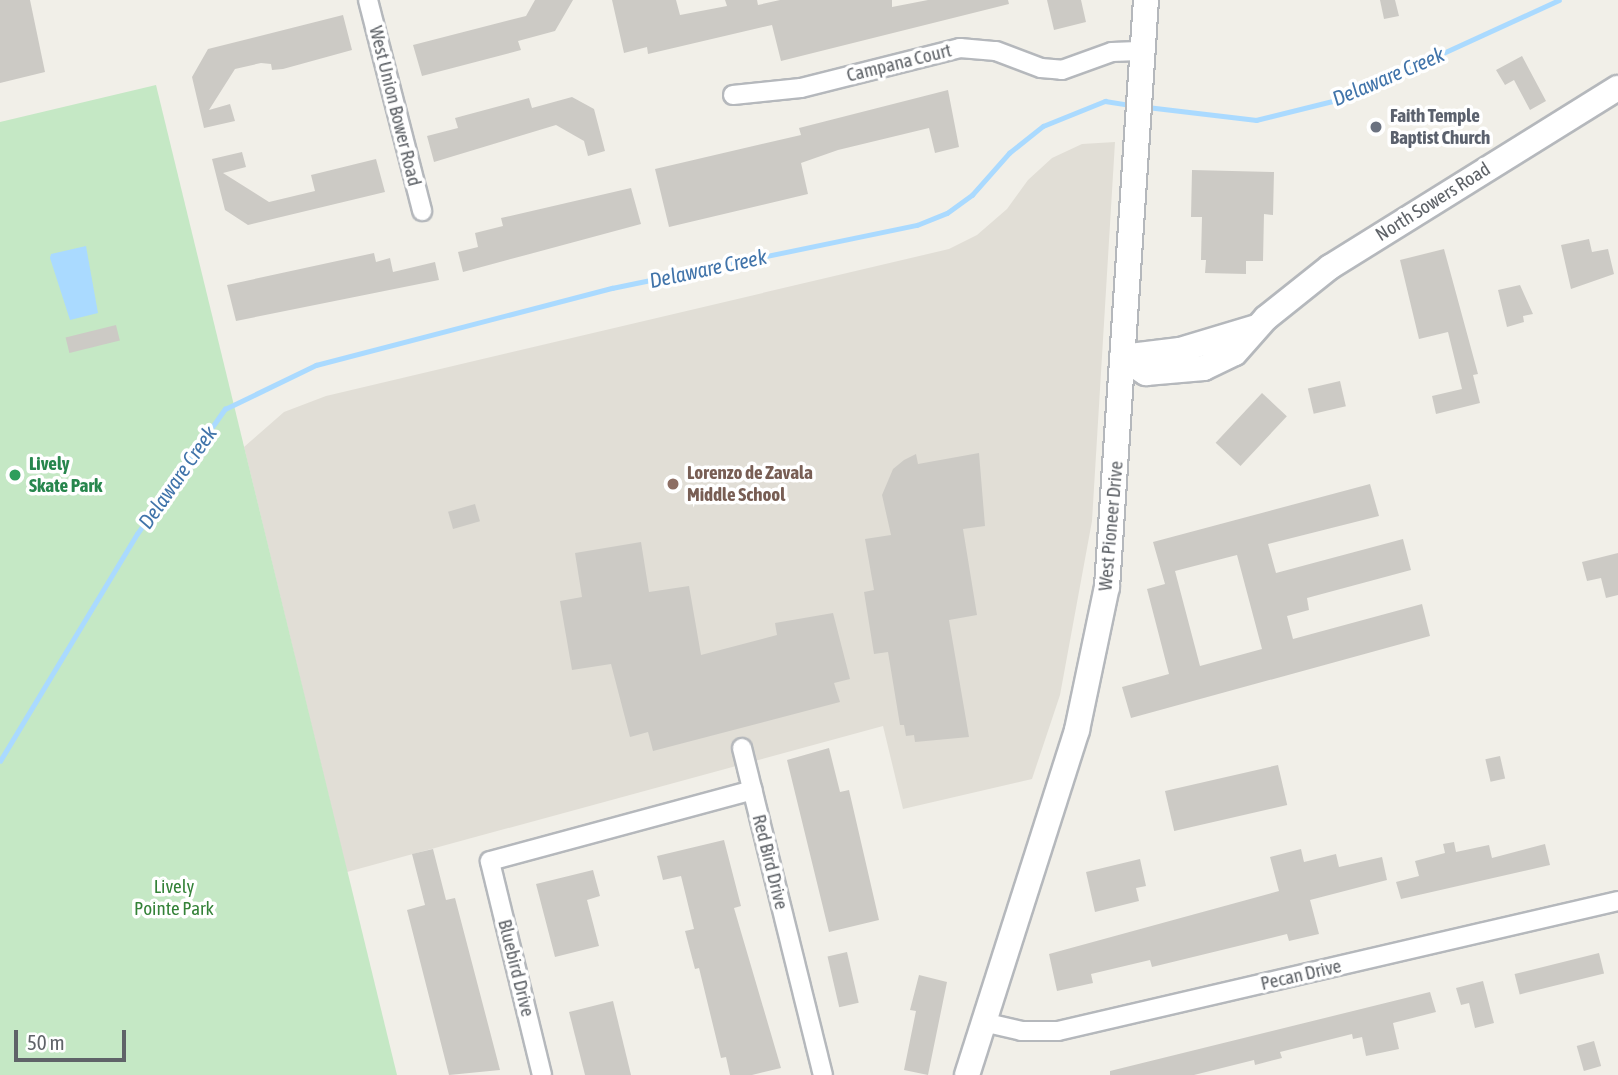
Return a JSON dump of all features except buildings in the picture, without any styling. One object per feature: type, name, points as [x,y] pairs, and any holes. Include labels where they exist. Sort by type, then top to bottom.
[{"type":"main road","name":"West Pioneer Drive","points":[[967,1075],[982,1021],[1077,730],[1112,552],[1122,357],[1140,136],[1146,0]]},
{"type":"main road","name":"North Sowers Road","points":[[1122,357],[1181,350],[1256,327],[1355,250],[1618,88]]},
{"type":"street","name":"West Union Bower Road","points":[[368,0],[422,211]]},
{"type":"street","name":"Campana Court","points":[[733,95],[801,88],[960,48],[996,51],[1041,68],[1062,70],[1112,52],[1144,58]]},
{"type":"street","points":[[741,748],[753,790]]},
{"type":"street","name":"Red Bird Drive","points":[[490,861],[753,790],[823,1075]]},
{"type":"street","name":"Bluebird Drive","points":[[490,861],[542,1075]]},
{"type":"street","name":"Pecan Drive","points":[[982,1021],[1013,1030],[1058,1031],[1618,901]]},
{"type":"shaded area","name":"Lorenzo de Zavala Middle School","points":[[1115,142],[1092,521],[1060,695],[1032,779],[903,809],[883,726],[347,872],[244,447],[284,412],[326,396],[949,249],[977,235],[1007,209],[1028,180],[1052,158],[1082,144]]},
{"type":"green space","name":"Lively Pointe Park","points":[[156,85],[397,1075],[0,1075],[0,122]]},
{"type":"water","points":[[86,246],[98,313],[70,320],[50,258],[51,254]]},
{"type":"waterway","name":"Delaware Creek","points":[[1147,107],[1256,120],[1345,98],[1559,0]]},
{"type":"waterway","name":"Delaware Creek","points":[[0,761],[137,534],[225,409],[316,365],[612,288],[917,225],[947,213],[972,195],[1009,153],[1043,126],[1105,101],[1131,105]]},
{"type":"place","name":"Faith Temple Baptist Church","points":[[1376,127]]},
{"type":"place","name":"Lively Skate Park","points":[[15,475]]},
{"type":"place","name":"Lorenzo de Zavala Middle School","points":[[673,484]]}]
